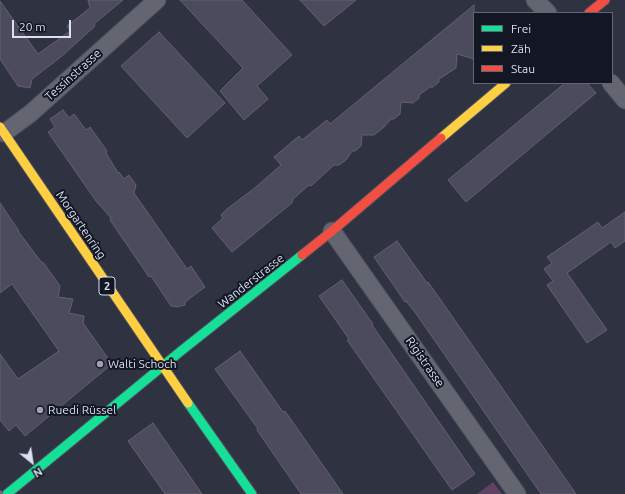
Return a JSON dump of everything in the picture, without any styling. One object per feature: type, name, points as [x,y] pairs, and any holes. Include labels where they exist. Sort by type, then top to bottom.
[{"type":"street","name":"Tessinstrasse","points":[[2,130],[30,113],[157,0]]},
{"type":"street","points":[[535,0],[547,12]]},
{"type":"street","points":[[590,12],[605,0]]},
{"type":"street","name":"Wanderstrasse","points":[[7,494],[162,367],[332,231],[505,84]]},
{"type":"street","points":[[612,84],[625,100]]},
{"type":"street","name":"Morgartenring","points":[[2,130],[162,367],[252,494]]},
{"type":"street","name":"Rigistrasse","points":[[332,231],[517,494]]},
{"type":"shaded area","points":[[493,482],[502,494],[477,494]]},
{"type":"building","points":[[88,0],[123,0],[94,24],[95,26],[62,56],[32,79],[30,88],[18,86],[0,59],[0,1],[38,54],[70,31],[67,26],[90,8]]},
{"type":"building","points":[[180,0],[242,0],[292,55],[257,86],[268,99],[244,120],[220,91],[243,68]]},
{"type":"building","points":[[300,0],[356,0],[324,26]]},
{"type":"building","points":[[474,5],[473,59],[457,54],[456,68],[439,79],[439,82],[433,87],[430,87],[419,95],[419,98],[413,103],[401,102],[400,114],[394,119],[391,119],[374,135],[362,135],[361,146],[355,151],[352,151],[346,160],[339,165],[334,165],[311,186],[309,185],[292,200],[293,202],[232,252],[212,228],[223,218],[221,215],[281,165],[274,157],[299,136],[302,140],[327,120],[330,124]]},
{"type":"building","points":[[159,32],[225,103],[187,138],[121,66]]},
{"type":"building","points":[[564,84],[588,84],[596,93],[466,202],[448,180]]},
{"type":"building","points":[[63,110],[69,118],[74,114],[86,130],[90,127],[107,151],[106,153],[118,173],[119,172],[124,179],[129,175],[136,185],[134,193],[187,269],[191,266],[205,287],[185,302],[185,305],[177,307],[171,306],[110,220],[111,218],[96,201],[48,132],[55,127],[50,119]]},
{"type":"building","points":[[0,203],[18,231],[60,286],[58,297],[73,299],[69,313],[84,316],[83,323],[112,364],[25,436],[16,425],[9,431],[0,420],[0,354],[18,379],[59,351],[12,284],[0,293]]},
{"type":"building","points":[[625,212],[625,241],[615,248],[611,242],[567,273],[607,330],[587,343],[547,285],[553,281],[544,269],[552,263],[547,257],[598,222],[602,228]]},
{"type":"building","points":[[397,241],[427,283],[428,282],[576,494],[541,494],[417,315],[406,301],[405,302],[374,257]]},
{"type":"building","points":[[342,280],[475,474],[452,490],[347,340],[349,339],[319,296]]},
{"type":"building","points":[[240,351],[283,412],[285,411],[343,494],[301,494],[257,430],[258,429],[215,369]]},
{"type":"building","points":[[153,423],[202,494],[165,494],[128,441]]},
{"type":"traffic: fast","points":[[7,494],[181,351],[302,255]]},
{"type":"traffic: fast","points":[[188,403],[252,494]]},
{"type":"traffic: slow","points":[[441,138],[505,84]]},
{"type":"traffic: slow","points":[[0,127],[188,403]]},
{"type":"traffic: jam","points":[[590,12],[605,0]]},
{"type":"traffic: jam","points":[[302,255],[441,138]]},
{"type":"place","name":"Walti Schoch","points":[[100,364]]},
{"type":"place","name":"Ruedi Rüssel","points":[[40,410]]}]
